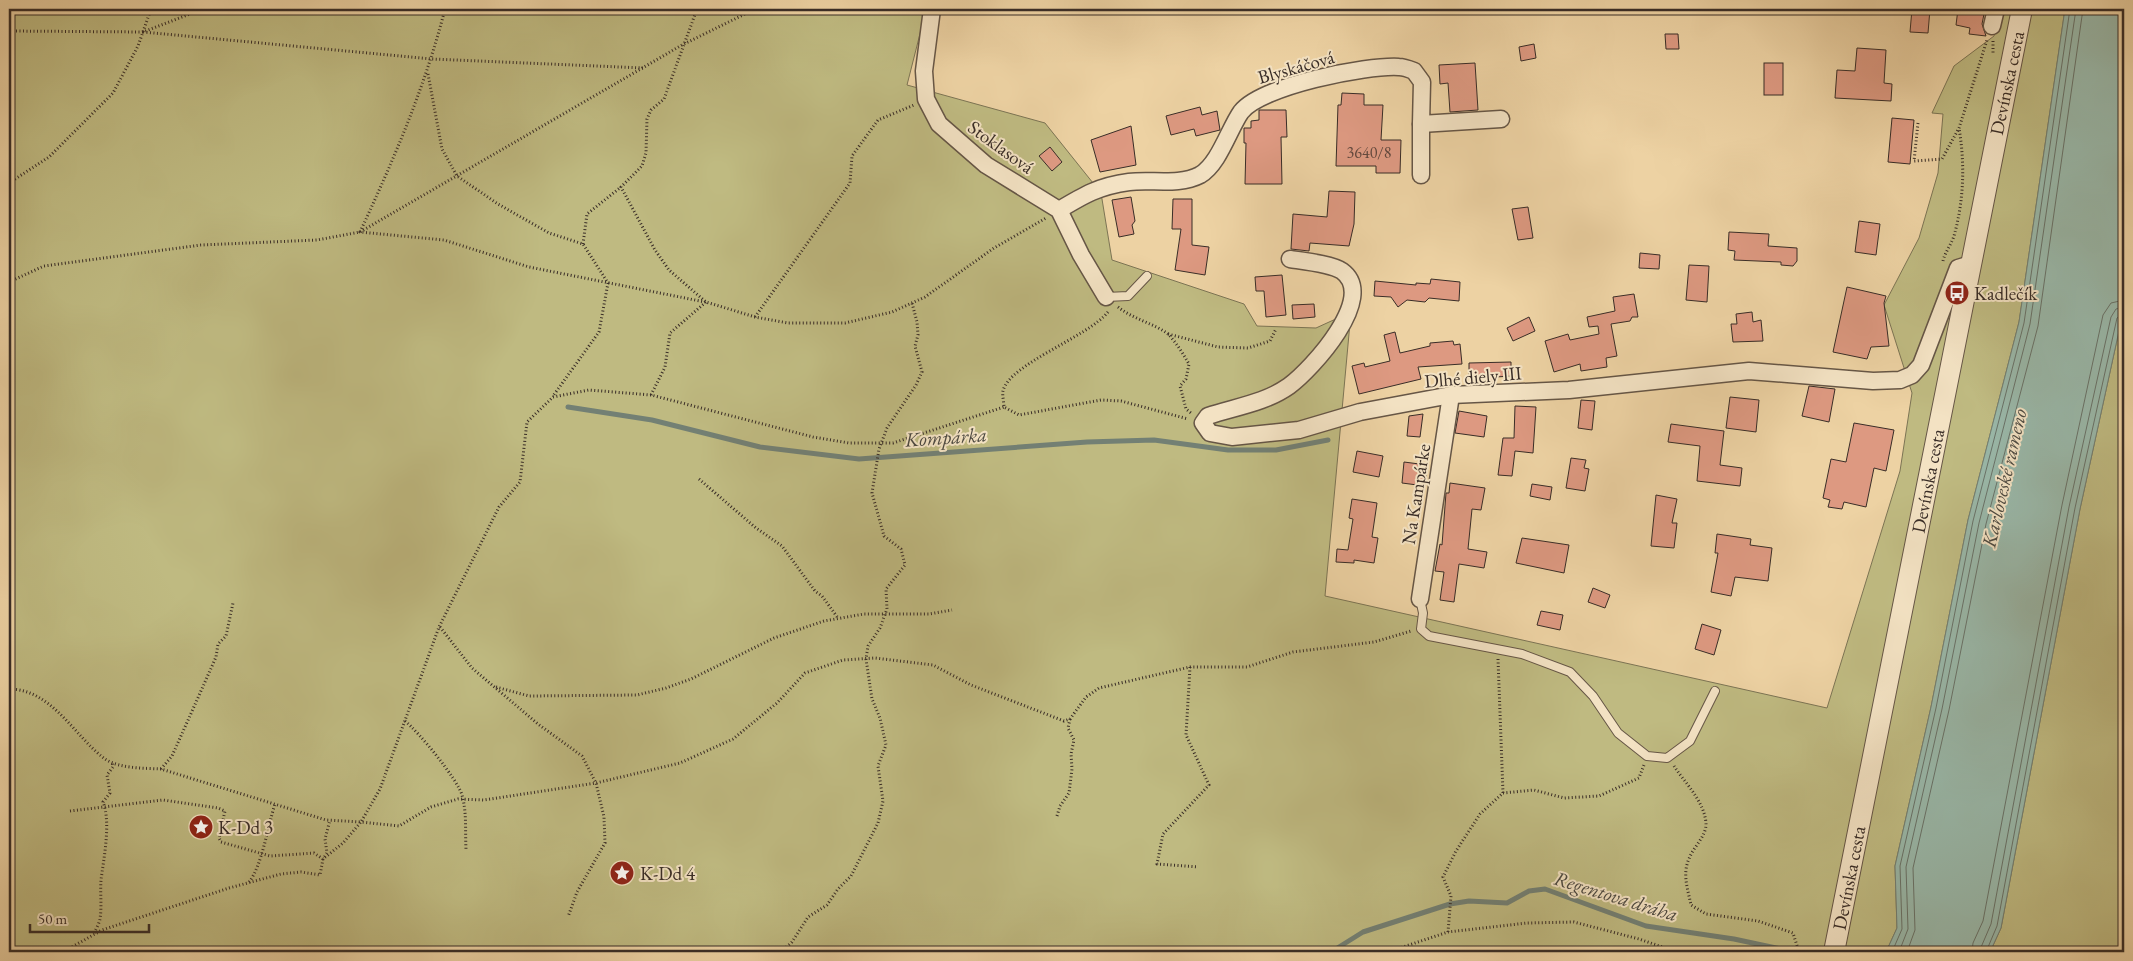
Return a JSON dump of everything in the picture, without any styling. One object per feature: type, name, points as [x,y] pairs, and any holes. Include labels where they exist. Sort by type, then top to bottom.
[{"type":"street","name":"Stoklasová","points":[[932,9],[924,71],[926,99],[939,124],[986,165],[1059,210]]},
{"type":"street","points":[[1992,26],[1996,9]]},
{"type":"street","name":"Devínska cesta","points":[[1834,952],[2022,9]]},
{"type":"street","name":"Blyskáčová","points":[[1059,210],[1096,188],[1130,182],[1183,180],[1201,174],[1217,155],[1241,112],[1253,100],[1294,84],[1354,72],[1399,67],[1414,71],[1422,82],[1421,175]]},
{"type":"street","points":[[1421,124],[1501,119]]},
{"type":"street","points":[[1059,210],[1081,255],[1106,298]]},
{"type":"street","points":[[1203,423],[1208,416],[1250,404],[1289,386],[1316,362],[1341,329],[1354,294],[1350,279],[1341,270],[1290,259]]},
{"type":"street","name":"Dlhé diely III","points":[[1203,423],[1210,433],[1232,437],[1256,436],[1299,430],[1360,412],[1451,395],[1569,390],[1749,371],[1873,381],[1900,380],[1912,375],[1921,365],[1958,268],[1971,264]]},
{"type":"street","name":"Na Kampárke","points":[[1420,599],[1451,395]]},
{"type":"lane","points":[[1106,298],[1128,296],[1147,276]]},
{"type":"lane","points":[[1420,599],[1423,613],[1422,629],[1429,636],[1522,654],[1570,672],[1593,696],[1618,733],[1646,756],[1667,758],[1690,741],[1715,691]]},
{"type":"path","points":[[9,184],[48,157],[112,93],[143,32],[152,9]]},
{"type":"path","points":[[143,32],[203,9]]},
{"type":"path","points":[[360,232],[400,146],[432,59],[445,9]]},
{"type":"path","points":[[583,244],[587,214],[621,187],[642,166],[646,154],[647,119],[651,110],[664,98],[682,45],[697,9]]},
{"type":"path","points":[[360,232],[388,218],[682,45],[755,9]]},
{"type":"path","points":[[1918,123],[1914,162],[1942,159],[1959,128],[1992,26]]},
{"type":"path","points":[[9,31],[143,32],[432,59],[644,68]]},
{"type":"path","points":[[323,859],[343,842],[361,822],[380,789],[439,627],[499,507],[520,482],[527,422],[553,396],[599,332],[608,283],[583,244],[549,233],[498,204],[457,176],[442,149],[427,72]]},
{"type":"path","points":[[755,317],[850,183],[852,156],[878,120],[926,99]]},
{"type":"path","points":[[1940,269],[1953,238],[1963,192],[1964,153],[1959,128]]},
{"type":"path","points":[[621,187],[655,250],[669,270],[706,302]]},
{"type":"path","points":[[9,282],[44,266],[54,264],[201,245],[317,240],[360,232],[444,240],[529,267],[706,302],[755,317],[788,323],[845,323],[892,312],[925,297],[994,248],[1059,210]]},
{"type":"path","points":[[1106,298],[1127,314],[1167,334],[1218,347],[1248,348],[1270,341],[1276,329]]},
{"type":"path","points":[[1004,407],[1003,391],[1014,374],[1082,333],[1108,313],[1106,298]]},
{"type":"path","points":[[651,395],[665,367],[670,333],[706,302]]},
{"type":"path","points":[[781,952],[792,942],[808,917],[827,905],[838,889],[851,876],[878,823],[883,801],[878,766],[886,746],[880,718],[872,699],[866,659],[868,646],[880,628],[886,613],[886,589],[905,565],[901,549],[884,536],[872,493],[879,449],[883,443],[887,428],[922,372],[915,346],[918,334],[912,303]]},
{"type":"path","points":[[1167,334],[1189,364],[1186,379],[1180,386],[1186,409],[1203,423]]},
{"type":"path","points":[[553,396],[589,390],[651,395],[813,437],[849,444],[893,443],[1004,407],[1019,415],[1101,400],[1121,401],[1203,423]]},
{"type":"path","points":[[699,479],[756,528],[782,546],[815,591],[822,596],[838,618]]},
{"type":"path","points":[[162,769],[172,756],[190,716],[216,657],[218,644],[226,636],[233,603]]},
{"type":"path","points":[[496,687],[529,696],[637,695],[666,688],[691,679],[774,638],[824,621],[864,614],[929,614],[952,610]]},
{"type":"path","points":[[439,627],[472,668],[538,724],[582,756],[596,784],[604,818],[605,843],[577,892],[568,917]]},
{"type":"path","points":[[1057,816],[1060,806],[1069,793],[1074,740],[1068,728],[1070,719],[1086,697],[1099,688],[1190,667],[1247,667],[1293,652],[1374,642],[1422,629]]},
{"type":"path","points":[[1497,650],[1503,793]]},
{"type":"path","points":[[9,689],[46,700],[107,760],[112,762],[134,768],[162,769],[330,820],[399,826],[431,807],[463,799],[484,800],[596,784],[680,763],[733,739],[777,703],[805,673],[843,660],[866,659],[933,665],[971,685],[1064,721],[1070,719]]},
{"type":"path","points":[[1190,667],[1186,735],[1209,786],[1163,834],[1157,864],[1198,867]]},
{"type":"path","points":[[405,721],[416,729],[462,794],[466,812],[466,849]]},
{"type":"path","points":[[1448,932],[1452,896],[1443,877],[1456,851],[1480,814],[1503,793],[1534,790],[1564,798],[1599,796],[1639,778],[1646,756]]},
{"type":"path","points":[[1667,758],[1700,802],[1706,825],[1700,842],[1688,859],[1685,877],[1692,905],[1706,914],[1758,921],[1794,933],[1799,952]]},
{"type":"path","points":[[93,935],[99,921],[102,899],[101,881],[106,832],[106,810],[103,802],[110,793],[107,775],[113,767],[112,762]]},
{"type":"path","points":[[70,810],[163,800],[218,808],[225,811],[220,838],[221,842],[270,856],[314,853],[323,859]]},
{"type":"path","points":[[249,882],[256,873],[275,804]]},
{"type":"path","points":[[63,952],[102,930],[249,882],[280,874],[301,872],[320,875],[323,859],[327,853],[326,839],[330,820]]},
{"type":"path","points":[[1388,952],[1448,932],[1527,923],[1574,922],[1639,939],[1677,952]]},
{"type":"shaded area","points":[[9,9],[922,9],[924,18],[907,85],[1045,123],[1101,193],[1112,260],[1244,304],[1257,326],[1316,328],[1351,312],[1325,596],[1827,708],[1900,471],[1912,393],[1884,305],[1919,238],[1938,173],[1943,114],[1932,113],[1954,66],[1994,36],[2001,9],[2065,9],[2019,322],[1968,520],[1931,707],[1895,866],[1897,928],[1886,952],[9,952]]},
{"type":"shaded area","points":[[2124,308],[2124,952],[1990,952],[2001,928],[2080,509]]},
{"type":"water","name":"Karloveské rameno","points":[[2065,9],[2124,9],[2124,308],[2080,509],[2001,928],[1990,952],[1886,952],[1897,928],[1895,866],[1931,707],[1968,520],[2019,322]]},
{"type":"building","points":[[1912,9],[1930,9],[1928,33],[1910,32]]},
{"type":"building","points":[[1958,9],[1985,9],[1982,24],[1986,36],[1969,34],[1970,28],[1956,25]]},
{"type":"building","points":[[1665,34],[1678,34],[1679,49],[1666,49]]},
{"type":"building","points":[[1534,44],[1536,58],[1521,61],[1519,47]]},
{"type":"building","points":[[1857,48],[1886,50],[1884,83],[1892,84],[1891,101],[1835,98],[1837,70],[1855,71]]},
{"type":"building","points":[[1475,63],[1478,110],[1450,112],[1448,83],[1440,84],[1439,65]]},
{"type":"building","points":[[1764,63],[1783,63],[1783,95],[1764,95]]},
{"type":"building","points":[[1342,93],[1364,94],[1364,105],[1383,105],[1381,140],[1401,140],[1400,173],[1376,173],[1376,166],[1336,166],[1338,105],[1341,105]]},
{"type":"building","points":[[1200,107],[1202,115],[1217,111],[1220,130],[1196,136],[1194,129],[1171,135],[1166,116]]},
{"type":"building","points":[[1259,110],[1286,110],[1287,137],[1281,137],[1282,184],[1245,184],[1246,143],[1244,143],[1244,128],[1251,128],[1251,121],[1259,120]]},
{"type":"building","points":[[1892,118],[1914,120],[1910,164],[1888,162]]},
{"type":"building","points":[[1131,126],[1136,165],[1100,172],[1091,140]]},
{"type":"building","points":[[1050,147],[1062,162],[1052,171],[1039,156]]},
{"type":"building","points":[[1329,191],[1355,192],[1354,224],[1349,246],[1310,243],[1309,251],[1291,249],[1293,214],[1327,217]]},
{"type":"building","points":[[1131,197],[1135,221],[1132,225],[1134,234],[1119,237],[1112,200]]},
{"type":"building","points":[[1173,199],[1192,199],[1192,245],[1209,247],[1205,275],[1175,270],[1181,229],[1172,229]]},
{"type":"building","points":[[1528,207],[1533,238],[1518,240],[1512,209]]},
{"type":"building","points":[[1859,221],[1880,224],[1876,255],[1855,252]]},
{"type":"building","points":[[1729,232],[1769,234],[1768,246],[1797,248],[1797,261],[1793,266],[1781,265],[1781,262],[1734,260],[1735,251],[1728,250]]},
{"type":"building","points":[[1640,253],[1660,255],[1659,269],[1639,268]]},
{"type":"building","points":[[1689,265],[1709,266],[1707,302],[1686,300]]},
{"type":"building","points":[[1282,275],[1286,315],[1266,317],[1264,291],[1256,291],[1255,277]]},
{"type":"building","points":[[1431,279],[1460,282],[1459,301],[1429,298],[1425,302],[1407,300],[1398,307],[1391,297],[1374,296],[1375,281],[1416,285],[1416,283],[1430,284]]},
{"type":"building","points":[[1847,287],[1886,296],[1884,303],[1889,346],[1871,347],[1867,359],[1833,352]]},
{"type":"building","points":[[1634,294],[1638,317],[1632,317],[1630,321],[1611,324],[1617,356],[1606,358],[1607,367],[1581,371],[1580,364],[1554,372],[1545,341],[1568,334],[1570,340],[1599,334],[1598,326],[1589,327],[1587,317],[1615,311],[1613,297]]},
{"type":"building","points":[[1314,304],[1315,317],[1293,319],[1292,305]]},
{"type":"building","points":[[1752,312],[1753,322],[1761,320],[1763,341],[1733,342],[1731,324],[1737,324],[1736,314]]},
{"type":"building","points":[[1529,317],[1535,331],[1513,341],[1507,328]]},
{"type":"building","points":[[1395,332],[1400,353],[1430,346],[1430,343],[1453,341],[1454,345],[1460,344],[1462,364],[1418,367],[1421,379],[1359,394],[1352,366],[1364,363],[1365,367],[1390,361],[1384,335]]},
{"type":"building","points":[[1511,362],[1511,376],[1496,377],[1496,383],[1480,384],[1480,376],[1469,376],[1469,363]]},
{"type":"building","points":[[1809,386],[1835,389],[1829,422],[1802,416]]},
{"type":"building","points":[[1730,397],[1759,400],[1756,432],[1726,428]]},
{"type":"building","points":[[1581,400],[1595,401],[1592,430],[1578,428]]},
{"type":"building","points":[[1515,406],[1536,407],[1533,453],[1515,451],[1512,476],[1498,475],[1503,438],[1514,438]]},
{"type":"building","points":[[1459,411],[1487,416],[1484,437],[1455,433]]},
{"type":"building","points":[[1423,414],[1420,437],[1407,436],[1409,416]]},
{"type":"building","points":[[1854,423],[1894,430],[1886,471],[1874,468],[1866,507],[1844,502],[1842,509],[1828,507],[1830,500],[1823,498],[1831,459],[1846,462]]},
{"type":"building","points":[[1671,424],[1724,431],[1720,465],[1742,468],[1740,486],[1697,481],[1700,446],[1668,442]]},
{"type":"building","points":[[1357,451],[1383,456],[1379,477],[1353,472]]},
{"type":"building","points":[[1571,458],[1586,460],[1584,468],[1589,469],[1585,491],[1566,488]]},
{"type":"building","points":[[1404,462],[1427,465],[1425,486],[1402,483]]},
{"type":"building","points":[[1450,483],[1485,488],[1481,510],[1472,509],[1468,549],[1487,552],[1484,568],[1459,564],[1454,602],[1440,600],[1444,572],[1435,571],[1440,544],[1442,545],[1446,493],[1449,493]]},
{"type":"building","points":[[1532,484],[1552,487],[1550,500],[1530,496]]},
{"type":"building","points":[[1656,495],[1677,499],[1672,523],[1677,523],[1674,548],[1651,546]]},
{"type":"building","points":[[1352,499],[1377,503],[1372,537],[1378,538],[1374,563],[1354,560],[1354,563],[1336,562],[1337,549],[1348,550],[1353,519],[1349,518]]},
{"type":"building","points":[[1717,534],[1751,539],[1750,545],[1772,548],[1768,581],[1735,577],[1731,596],[1711,592],[1718,553],[1715,553]]},
{"type":"building","points":[[1522,538],[1569,545],[1564,573],[1516,563]]},
{"type":"building","points":[[1593,588],[1610,595],[1605,608],[1588,602]]},
{"type":"building","points":[[1541,611],[1563,615],[1560,630],[1537,625]]},
{"type":"building","points":[[1702,624],[1721,630],[1714,655],[1695,649]]},
{"type":"waterway","name":"Kompárka","points":[[568,407],[652,420],[760,447],[859,459],[1087,442],[1154,440],[1228,450],[1276,450],[1328,440]]},
{"type":"waterway","name":"Regentova dráha","points":[[1331,952],[1363,932],[1450,904],[1469,901],[1507,903],[1529,891],[1545,889],[1646,926],[1734,939],[1785,950]]},
{"type":"waterway","name":"Regentova dráha","points":[[1050,952],[1055,950],[1069,952]]},
{"type":"place","name":"Kadlečík","points":[[1957,293]]},
{"type":"place","name":"K-Dd 3","points":[[201,827]]},
{"type":"place","name":"K-Dd 4","points":[[622,873]]}]
